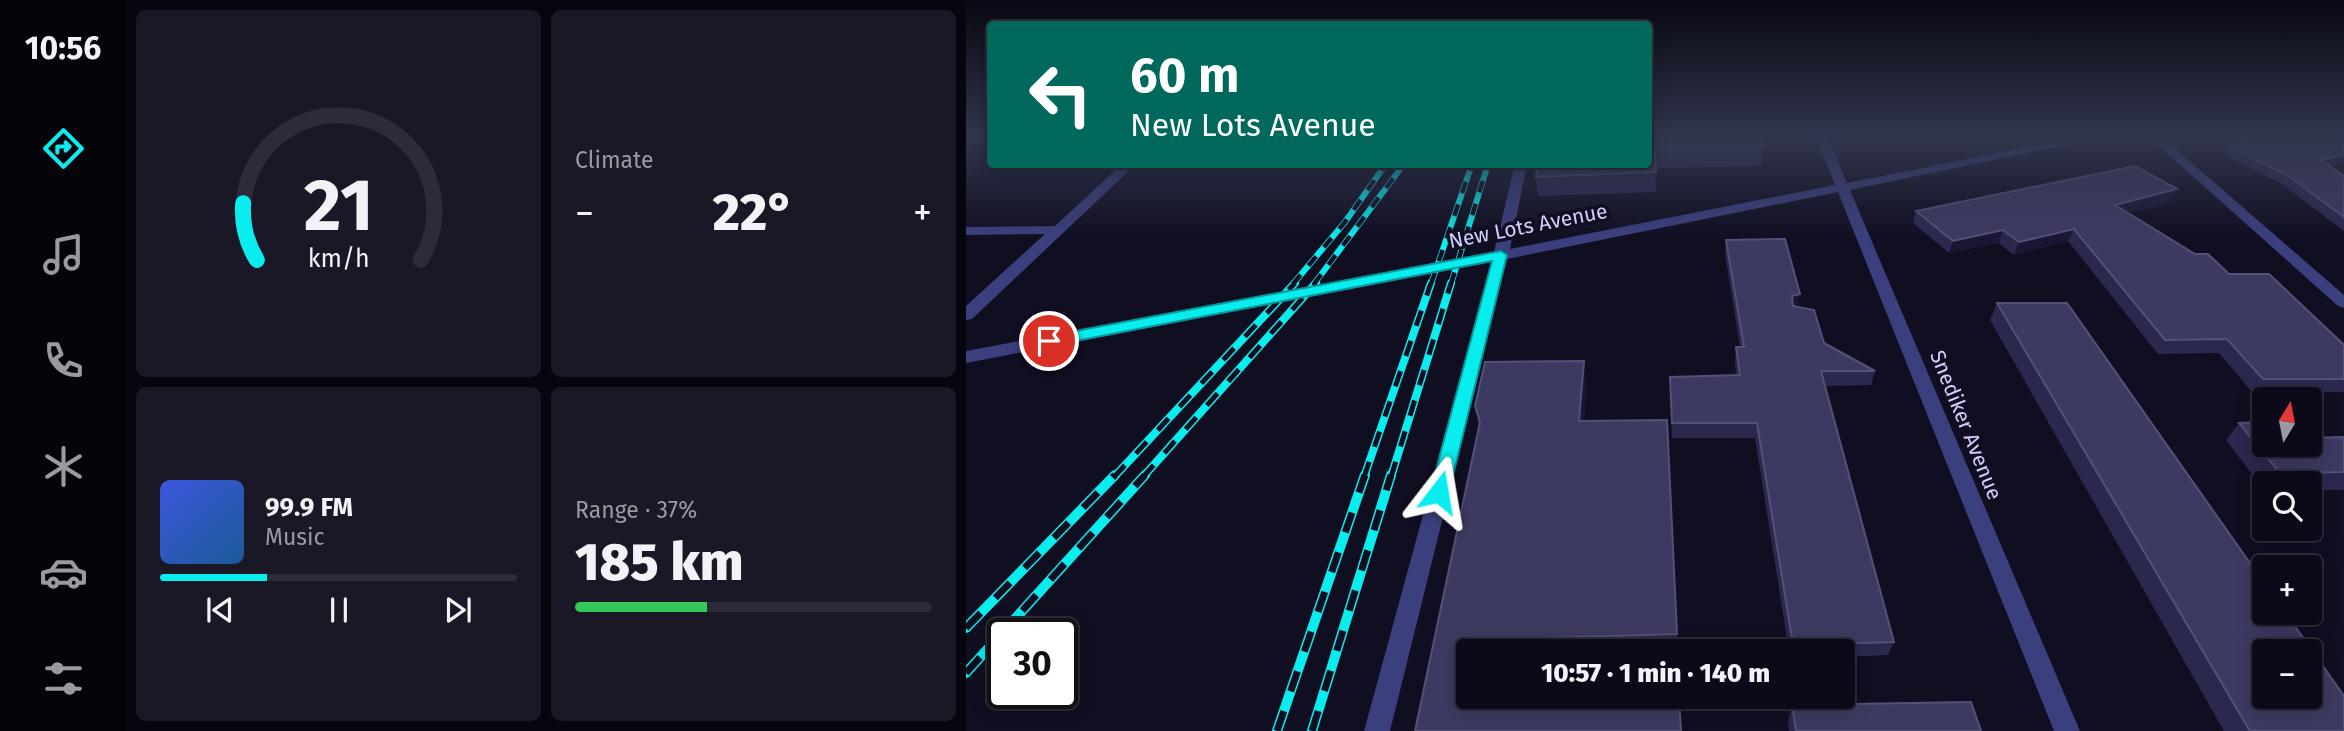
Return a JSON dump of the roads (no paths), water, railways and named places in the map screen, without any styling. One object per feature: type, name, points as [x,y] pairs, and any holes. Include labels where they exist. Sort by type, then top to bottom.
[{"type":"street","points":[[966,315],[1123,171]]},
{"type":"street","points":[[1377,731],[1501,255],[1519,171]]},
{"type":"street","name":"Snediker Avenue","points":[[1837,171],[2067,731]]},
{"type":"street","name":"New Lots Avenue","points":[[966,357],[1925,171]]},
{"type":"street","points":[[2194,171],[2344,303]]},
{"type":"street","points":[[966,231],[1061,230]]},
{"type":"railway","points":[[1293,284],[1345,222],[1381,171]]},
{"type":"railway","points":[[1314,284],[1399,171]]},
{"type":"railway","points":[[1431,284],[1470,171]]},
{"type":"railway","points":[[1451,284],[1486,171]]},
{"type":"railway","points":[[1114,477],[1295,283]]},
{"type":"railway","points":[[1143,477],[1316,283]]},
{"type":"railway","points":[[1364,477],[1431,283]]},
{"type":"railway","points":[[1391,477],[1451,283]]},
{"type":"railway","points":[[966,628],[1115,475]]},
{"type":"railway","points":[[966,673],[1145,475]]},
{"type":"railway","points":[[1277,731],[1365,475]]},
{"type":"railway","points":[[1312,731],[1391,475]]}]
